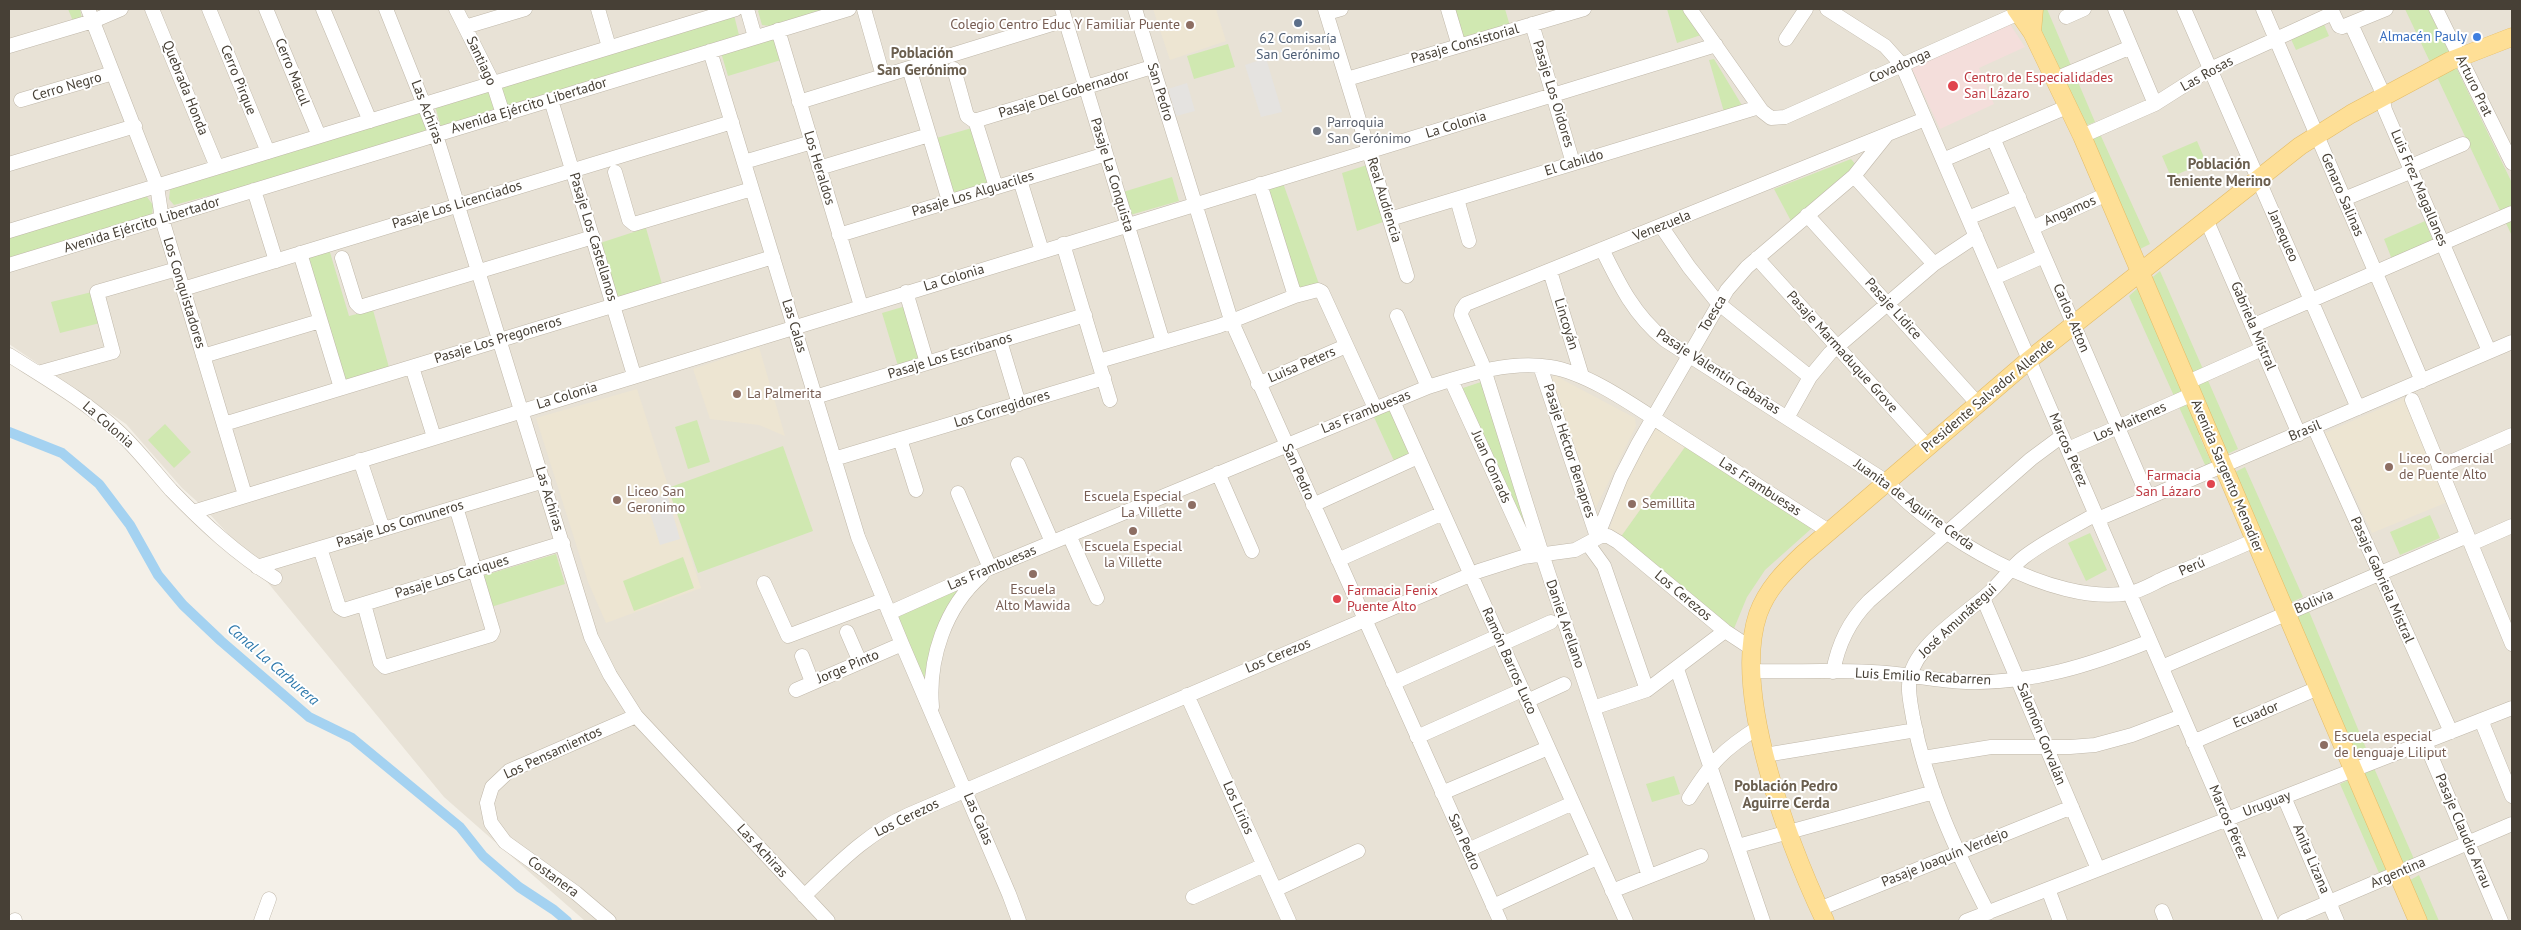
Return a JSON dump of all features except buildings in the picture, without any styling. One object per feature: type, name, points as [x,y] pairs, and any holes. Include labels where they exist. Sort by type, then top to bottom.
[{"type":"main road","name":"Avenida Sargento Menadier","points":[[2024,10],[2032,32],[2082,136],[2418,921]]},
{"type":"main road","name":"Presidente Salvador Allende","points":[[1822,915],[1787,832],[1765,755],[1750,671],[1751,648],[1758,615],[1772,586],[1789,567],[2030,360],[2140,271],[2316,134],[2382,97],[2460,58],[2512,37]]},
{"type":"street","points":[[9,46],[90,15],[121,9]]},
{"type":"street","name":"Quebrada Honda","points":[[152,9],[217,167]]},
{"type":"street","name":"Cerro Pirque","points":[[209,9],[268,152]]},
{"type":"street","name":"Cerro Macul","points":[[266,9],[319,136]]},
{"type":"street","points":[[323,9],[370,121]]},
{"type":"street","name":"Las Achiras","points":[[386,9],[436,135],[591,637],[610,675],[636,716],[828,921]]},
{"type":"street","name":"Santiago","points":[[456,9],[493,83],[503,114]]},
{"type":"street","points":[[465,27],[525,9]]},
{"type":"street","points":[[598,9],[610,47]]},
{"type":"street","points":[[9,231],[736,9]]},
{"type":"street","points":[[747,9],[755,37]]},
{"type":"street","name":"Avenida Ejército Libertador","points":[[9,265],[848,9]]},
{"type":"street","points":[[864,9],[883,76]]},
{"type":"street","name":"San Pedro","points":[[1134,9],[1231,320],[1258,384],[1500,921]]},
{"type":"street","points":[[1326,11],[1341,9]]},
{"type":"street","points":[[1448,9],[1459,46]]},
{"type":"street","name":"Pasaje Consistorial","points":[[1347,78],[1584,9]]},
{"type":"street","points":[[1690,9],[1759,107]]},
{"type":"street","points":[[1786,39],[1806,9]]},
{"type":"street","name":"Marcos Pérez","points":[[1827,9],[1886,46],[1902,65],[2271,921]]},
{"type":"street","points":[[2066,17],[2084,9]]},
{"type":"street","points":[[2115,9],[2155,104]]},
{"type":"street","name":"Janequeo","points":[[2184,9],[2358,408]]},
{"type":"street","name":"Genaro Salinas","points":[[2263,9],[2422,381]]},
{"type":"street","points":[[2346,26],[2386,9]]},
{"type":"street","name":"Arturo Prat","points":[[2436,9],[2460,58],[2508,145],[2512,163]]},
{"type":"street","name":"Covadonga","points":[[1759,107],[1771,118],[1785,117],[2024,10]]},
{"type":"street","name":"Real Audiencia","points":[[1326,11],[1407,276]]},
{"type":"street","name":"Las Rosas","points":[[2082,136],[2155,104],[2210,69],[2276,40],[2332,11]]},
{"type":"street","name":"Luis Frez Magallanes","points":[[2332,11],[2346,26],[2382,97],[2410,169],[2489,352]]},
{"type":"street","name":"Los Conquistadores","points":[[90,15],[157,186],[162,219],[246,495]]},
{"type":"street","points":[[799,102],[909,68],[1063,15]]},
{"type":"street","name":"Pasaje La Conquista","points":[[1063,15],[1163,342]]},
{"type":"street","name":"Pasaje Los Oidores","points":[[1532,24],[1573,163]]},
{"type":"street","name":"Los Heraldos","points":[[778,30],[861,306]]},
{"type":"street","name":"La Colonia","points":[[193,512],[634,375],[1716,45]]},
{"type":"street","points":[[2055,79],[2131,47]]},
{"type":"street","name":"Las Calas","points":[[710,51],[858,537],[883,600],[966,791],[1018,921]]},
{"type":"street","name":"Pasaje Del Gobernador","points":[[975,120],[1152,67]]},
{"type":"street","points":[[909,68],[949,202]]},
{"type":"street","points":[[954,69],[967,116],[970,120],[975,120],[996,187]]},
{"type":"street","name":"Cerro Negro","points":[[20,100],[113,73]]},
{"type":"street","name":"Pasaje Los Castellanos","points":[[550,100],[634,375]]},
{"type":"street","points":[[1943,160],[2069,106]]},
{"type":"street","name":"El Cabildo","points":[[1390,219],[1759,107]]},
{"type":"street","name":"Venezuela","points":[[1483,372],[1462,315],[1463,306],[1925,119]]},
{"type":"street","name":"Pasaje Los Licenciados","points":[[183,288],[732,122]]},
{"type":"street","points":[[9,164],[135,126]]},
{"type":"street","points":[[819,168],[929,135]]},
{"type":"street","name":"Toesca","points":[[1593,540],[1621,477],[1652,418],[1718,303],[1737,277],[1756,258],[1854,176],[1887,135]]},
{"type":"street","name":"Carlos Atton","points":[[1993,138],[2148,497]]},
{"type":"street","points":[[744,162],[812,142]]},
{"type":"street","points":[[2344,198],[2405,174],[2416,164],[2463,144]]},
{"type":"street","name":"Pasaje Los Alguaciles","points":[[839,235],[1106,154]]},
{"type":"street","points":[[615,172],[630,220],[634,224],[752,189]]},
{"type":"street","points":[[1854,176],[1934,264]]},
{"type":"street","points":[[1020,180],[1042,251]]},
{"type":"street","points":[[1260,184],[1295,296]]},
{"type":"street","points":[[254,190],[276,260]]},
{"type":"street","name":"Angamos","points":[[2032,228],[2107,194]]},
{"type":"street","points":[[1968,218],[2019,197]]},
{"type":"street","points":[[1457,199],[1469,241]]},
{"type":"street","points":[[2252,326],[2376,274],[2512,213]]},
{"type":"street","name":"Pasaje Lidice","points":[[1807,215],[1978,404]]},
{"type":"street","name":"Gabriela Mistral","points":[[2206,219],[2299,434]]},
{"type":"street","points":[[1660,226],[1688,268],[1718,303],[1810,377]]},
{"type":"street","points":[[1787,418],[1810,377],[1837,347],[1934,264],[1976,236]]},
{"type":"street","points":[[342,258],[356,303],[360,307],[592,237]]},
{"type":"street","points":[[1063,244],[1110,400]]},
{"type":"street","name":"Pasaje Valentín Cabañas","points":[[1602,249],[1621,289],[1641,318],[1665,340],[1787,418]]},
{"type":"street","points":[[300,253],[341,388]]},
{"type":"street","points":[[1994,278],[2044,256]]},
{"type":"street","name":"Pasaje Los Pregoneros","points":[[224,424],[773,257]]},
{"type":"street","name":"Pasaje Marmaduque Grove","points":[[1756,258],[1928,447]]},
{"type":"street","points":[[38,373],[114,352],[97,292],[177,269]]},
{"type":"street","name":"Lincoyán","points":[[1550,271],[1582,376]]},
{"type":"street","points":[[1098,361],[1231,320],[1313,290],[1322,292],[1375,408]]},
{"type":"street","points":[[906,292],[927,363]]},
{"type":"street","name":"Pasaje Los Escribanos","points":[[815,397],[1085,315]]},
{"type":"street","points":[[1397,316],[1428,387]]},
{"type":"street","points":[[203,356],[320,321]]},
{"type":"street","points":[[1000,341],[1018,404]]},
{"type":"street","name":"Brasil","points":[[2097,517],[2214,468],[2224,466],[2512,342]]},
{"type":"street","name":"Luisa Peters","points":[[1258,384],[1346,346]]},
{"type":"street","name":"Los Maitenes","points":[[1833,672],[1842,639],[1862,608],[2031,459],[2065,443],[2118,427],[2262,349]]},
{"type":"street","name":"La Colonia","points":[[9,355],[82,402],[114,428],[193,512],[224,541],[257,567],[275,578]]},
{"type":"street","name":"Las Frambuesas","points":[[889,613],[990,568],[1375,408],[1428,387],[1511,366],[1540,366],[1562,369],[1582,376],[1652,418],[1830,532]]},
{"type":"street","name":"Pasaje Héctor Benapres","points":[[1540,366],[1593,540],[1604,566],[1647,690]]},
{"type":"street","points":[[412,367],[434,437]]},
{"type":"street","name":"Daniel Arellano","points":[[1483,372],[1536,555],[1594,708],[1649,876]]},
{"type":"street","name":"Los Corregidores","points":[[834,459],[1104,378]]},
{"type":"street","name":"Juan Conrads","points":[[1451,380],[1536,555]]},
{"type":"street","points":[[2412,400],[2469,540],[2508,619],[2512,644]]},
{"type":"street","name":"Ramón Barros Luco","points":[[1393,401],[1626,921]]},
{"type":"street","name":"Juanita de Aguirre Cerda","points":[[1787,418],[1887,482],[1910,505],[1947,532],[2011,569],[2045,584],[2071,590],[2095,594],[2130,593]]},
{"type":"street","name":"Pasaje Gabriela Mistral","points":[[2314,428],[2451,732]]},
{"type":"street","points":[[2439,467],[2512,435]]},
{"type":"street","points":[[900,439],[916,490]]},
{"type":"street","points":[[1313,505],[1418,457]]},
{"type":"street","points":[[360,460],[383,529]]},
{"type":"street","points":[[1018,464],[1052,542]]},
{"type":"street","points":[[1218,473],[1252,551]]},
{"type":"street","name":"Pasaje Los Comuneros","points":[[257,567],[544,481]]},
{"type":"street","points":[[958,493],[990,568]]},
{"type":"street","points":[[364,604],[380,662],[385,667],[492,634],[456,507]]},
{"type":"street","points":[[1338,560],[1443,513]]},
{"type":"street","name":"José Amunátegui","points":[[1910,676],[1915,663],[1926,648],[1983,598],[2011,569],[2034,550],[2097,517]]},
{"type":"street","name":"Bolivia","points":[[2162,668],[2380,573],[2512,526]]},
{"type":"street","points":[[1070,535],[1097,598]]},
{"type":"street","name":"Los Cerezos","points":[[804,896],[849,853],[875,832],[908,815],[1187,695],[1507,561],[1575,550],[1593,540],[1608,536],[1618,542],[1725,631],[1751,648]]},
{"type":"street","name":"Perú","points":[[2130,593],[2255,540]]},
{"type":"street","name":"Pasaje Los Caciques","points":[[320,548],[340,609],[346,610],[563,544]]},
{"type":"street","name":"Las Calas","points":[[934,718],[932,675],[942,634],[960,600],[990,568]]},
{"type":"street","points":[[764,583],[788,636],[883,600]]},
{"type":"street","name":"Salomón Corvalán","points":[[1983,598],[2098,869]]},
{"type":"street","points":[[1393,683],[1500,640],[1551,622]]},
{"type":"street","points":[[1594,708],[1647,690],[1725,631]]},
{"type":"street","points":[[847,632],[860,662]]},
{"type":"street","name":"Luis Emilio Recabarren","points":[[1750,671],[1870,672],[1968,682],[2018,679],[2077,668],[2150,641]]},
{"type":"street","name":"Jorge Pinto","points":[[796,690],[902,644]]},
{"type":"street","points":[[802,656],[812,682]]},
{"type":"street","points":[[1677,669],[1763,921]]},
{"type":"street","points":[[1910,676],[1909,687],[1916,730],[1934,792],[1959,853],[1988,912]]},
{"type":"street","points":[[1417,737],[1525,696],[1564,684]]},
{"type":"street","name":"Ecuador","points":[[2193,742],[2318,688]]},
{"type":"street","name":"Los Lirios","points":[[1187,695],[1289,921]]},
{"type":"street","name":"Uruguay","points":[[1966,921],[2512,708]]},
{"type":"street","name":"Los Pensamientos","points":[[498,834],[488,816],[487,803],[492,787],[500,778],[509,771],[636,716]]},
{"type":"street","points":[[1923,758],[1992,747],[2076,747],[2107,742],[2182,716]]},
{"type":"street","points":[[2480,720],[2512,796]]},
{"type":"street","points":[[1689,798],[1710,766],[1730,745],[1759,727]]},
{"type":"street","points":[[1765,755],[1916,730]]},
{"type":"street","name":"Pasaje Claudio Arrau","points":[[2425,742],[2501,921]]},
{"type":"street","points":[[1442,793],[1548,748]]},
{"type":"street","points":[[1738,846],[1934,792]]},
{"type":"street","name":"Anita Lizana","points":[[2284,797],[2337,921]]},
{"type":"street","points":[[1468,850],[1573,803]]},
{"type":"street","name":"Pasaje Joaquín Verdejo","points":[[1822,915],[1959,853],[2072,808]]},
{"type":"street","name":"Argentina","points":[[2285,921],[2512,824]]},
{"type":"street","name":"Costanera","points":[[498,834],[513,849],[576,893],[609,921]]},
{"type":"street","points":[[1275,890],[1358,851]]},
{"type":"street","points":[[1612,890],[1701,856]]},
{"type":"street","points":[[1493,906],[1598,858]]},
{"type":"street","points":[[1193,897],[1264,865]]},
{"type":"street","points":[[2048,889],[2060,921]]},
{"type":"street","points":[[261,921],[268,898]]},
{"type":"shaded area","points":[[9,9],[2512,9],[2512,921],[585,921],[444,797],[227,533],[182,488],[126,424],[9,344]]},
{"type":"shaded area","name":"Colegio Centro Educ Y Familiar Puente","points":[[1153,9],[1216,9],[1226,41],[1170,60]]},
{"type":"shaded area","name":"Centro de Especialidades San Lázaro","points":[[2008,21],[2025,47],[1979,68],[1994,104],[1940,129],[1910,65]]},
{"type":"shaded area","points":[[1266,58],[1282,112],[1261,117],[1245,65]]},
{"type":"shaded area","points":[[1187,83],[1195,111],[1176,116],[1168,89]]},
{"type":"shaded area","name":"La Palmerita","points":[[759,347],[785,436],[759,425],[710,419],[693,369]]},
{"type":"shaded area","points":[[1554,375],[1635,418],[1636,426],[1592,516],[1550,383]]},
{"type":"shaded area","name":"Liceo San Geronimo","points":[[637,389],[701,588],[606,623],[588,582],[536,418]]},
{"type":"shaded area","name":"Liceo Comercial de Puente Alto","points":[[2409,396],[2450,501],[2372,533],[2325,433]]},
{"type":"shaded area","name":"Semillita","points":[[1656,427],[1685,447],[1620,538],[1609,530],[1628,478]]},
{"type":"shaded area","points":[[667,494],[680,539],[660,545],[646,500]]},
{"type":"green space","points":[[68,9],[80,9],[82,19],[73,21]]},
{"type":"green space","points":[[760,9],[828,9],[770,26],[762,25],[758,11]]},
{"type":"green space","points":[[1449,9],[1505,9],[1510,26],[1459,41]]},
{"type":"green space","points":[[1667,9],[1683,9],[1701,35],[1677,43]]},
{"type":"green space","points":[[2039,9],[2047,9],[2095,122],[2082,127],[2035,16]]},
{"type":"green space","points":[[2405,9],[2428,9],[2512,183],[2512,236]]},
{"type":"green space","points":[[734,15],[739,35],[507,109],[499,86]]},
{"type":"green space","points":[[2323,22],[2329,36],[2296,50],[2290,37]]},
{"type":"green space","points":[[774,34],[781,60],[728,76],[722,51]]},
{"type":"green space","points":[[1228,44],[1235,67],[1194,79],[1187,56]]},
{"type":"green space","points":[[1714,59],[1743,107],[1724,112],[1709,60]]},
{"type":"green space","points":[[488,90],[494,109],[441,127],[435,106]]},
{"type":"green space","points":[[414,112],[421,113],[427,127],[425,132],[284,176],[174,205],[169,199],[170,190],[176,184]]},
{"type":"green space","points":[[972,128],[989,183],[954,195],[933,139]]},
{"type":"green space","points":[[2100,134],[2150,244],[2138,250],[2087,139]]},
{"type":"green space","points":[[2197,141],[2206,162],[2171,177],[2162,156]]},
{"type":"green space","points":[[1851,159],[1856,165],[1791,221],[1774,189]]},
{"type":"green space","points":[[1367,165],[1386,221],[1357,231],[1342,173]]},
{"type":"green space","points":[[1172,177],[1179,201],[1130,215],[1123,192]]},
{"type":"green space","points":[[1283,183],[1319,284],[1296,292],[1264,189]]},
{"type":"green space","points":[[144,193],[153,205],[152,217],[9,260],[9,235]]},
{"type":"green space","points":[[2425,221],[2434,244],[2393,262],[2384,239]]},
{"type":"green space","points":[[646,228],[662,284],[615,299],[597,244]]},
{"type":"green space","points":[[329,249],[349,316],[373,310],[390,371],[342,385],[304,257]]},
{"type":"green space","points":[[2160,271],[2238,449],[2225,455],[2148,281]]},
{"type":"green space","points":[[2139,287],[2203,433],[2199,435],[2211,462],[2206,467],[2129,296]]},
{"type":"green space","points":[[92,292],[100,323],[60,333],[51,302]]},
{"type":"green space","points":[[906,306],[921,359],[898,366],[882,313]]},
{"type":"green space","points":[[1481,382],[1536,543],[1531,545],[1460,389]]},
{"type":"green space","points":[[1386,409],[1390,411],[1410,454],[1395,463],[1373,415]]},
{"type":"green space","points":[[697,420],[710,462],[688,469],[675,427]]},
{"type":"green space","points":[[165,424],[191,452],[174,468],[148,440]]},
{"type":"green space","points":[[783,446],[813,531],[698,573],[668,488]]},
{"type":"green space","points":[[1685,447],[1812,528],[1765,570],[1747,597],[1733,631],[1620,538]]},
{"type":"green space","points":[[2245,467],[2303,597],[2287,604],[2233,473]]},
{"type":"green space","points":[[2430,515],[2440,538],[2400,555],[2390,532]]},
{"type":"green space","points":[[2090,533],[2107,570],[2086,581],[2068,543]]},
{"type":"green space","points":[[556,554],[565,584],[491,607],[482,576]]},
{"type":"green space","points":[[683,557],[694,588],[634,611],[623,581]]},
{"type":"green space","points":[[956,589],[958,593],[926,677],[921,680],[897,622],[901,613]]},
{"type":"green space","points":[[2308,609],[2368,753],[2355,759],[2293,616]]},
{"type":"green space","points":[[2374,768],[2414,859],[2403,863],[2398,860],[2363,773]]},
{"type":"green space","points":[[1674,776],[1680,794],[1652,802],[1646,784]]},
{"type":"green space","points":[[2349,780],[2387,869],[2379,873],[2340,784]]},
{"type":"green space","points":[[2419,875],[2439,921],[2424,921],[2407,882]]},
{"type":"waterway","name":"Canal La Carburera","points":[[9,432],[62,453],[99,484],[130,525],[158,575],[183,605],[221,641],[309,717],[352,738],[460,827],[483,856],[519,887],[567,921]]},
{"type":"place","name":"62 Comisaría San Gerónimo","points":[[1298,23]]},
{"type":"place","name":"Colegio Centro Educ Y Familiar Puente","points":[[1190,25]]},
{"type":"place","name":"Almacén Pauly","points":[[2477,37]]},
{"type":"place","name":"Centro de Especialidades San Lázaro","points":[[1953,86]]},
{"type":"place","name":"Parroquia San Gerónimo","points":[[1317,131]]},
{"type":"place","name":"La Palmerita","points":[[737,394]]},
{"type":"place","name":"Liceo Comercial de Puente Alto","points":[[2389,467]]},
{"type":"place","name":"Farmacia San Lázaro","points":[[2211,484]]},
{"type":"place","name":"Liceo San Geronimo","points":[[617,500]]},
{"type":"place","name":"Semillita","points":[[1632,504]]},
{"type":"place","name":"Escuela Especial La Villette","points":[[1192,505]]},
{"type":"place","name":"Escuela Especial la Villette","points":[[1133,531]]},
{"type":"place","name":"Escuela Alto Mawida","points":[[1033,574]]},
{"type":"place","name":"Farmacia Fenix Puente Alto","points":[[1337,599]]},
{"type":"place","name":"Escuela especial de lenguaje Liliput","points":[[2324,745]]},
{"type":"district","name":"Población San Gerónimo","points":[[922,62]]},
{"type":"district","name":"Población Teniente Merino","points":[[2219,174]]},
{"type":"district","name":"Población Pedro Aguirre Cerda","points":[[1786,796]]}]
